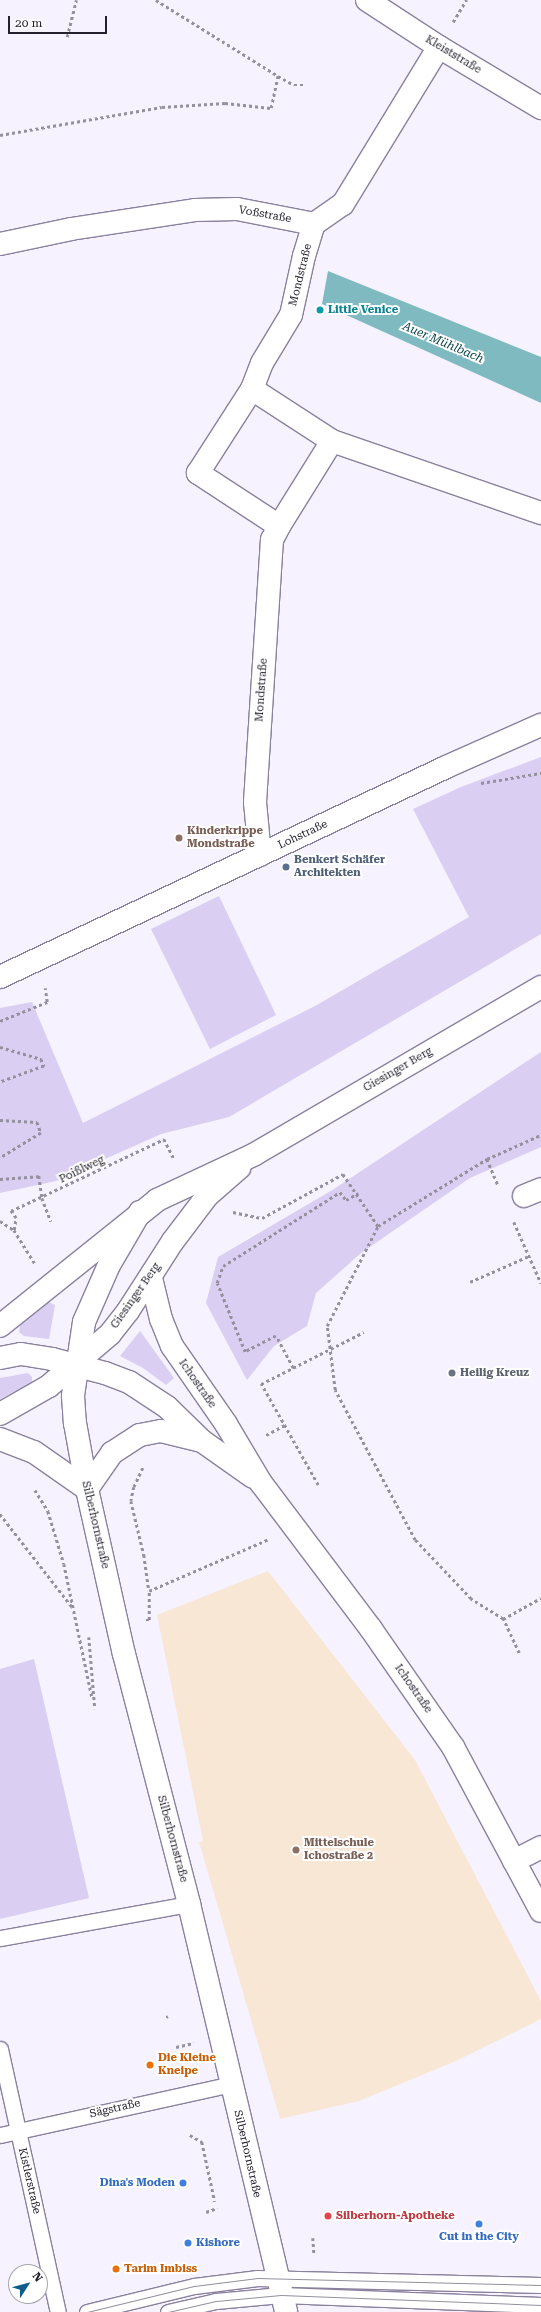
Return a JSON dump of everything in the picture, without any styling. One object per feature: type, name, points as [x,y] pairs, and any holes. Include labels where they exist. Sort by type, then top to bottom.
[{"type":"main road","name":"Kleiststraße","points":[[367,0],[439,47],[541,108]]},
{"type":"main road","points":[[314,224],[343,204],[439,47]]},
{"type":"main road","name":"Voßstraße","points":[[0,244],[71,229],[195,210],[236,209],[314,224]]},
{"type":"main road","name":"Mondstraße","points":[[279,526],[198,473],[252,389],[262,363],[291,315],[304,256],[314,224]]},
{"type":"main road","points":[[252,389],[332,441],[541,514]]},
{"type":"main road","name":"Mondstraße","points":[[260,855],[255,802],[272,540],[279,526],[332,441]]},
{"type":"main road","name":"Lohstraße","points":[[0,977],[40,960],[446,767],[541,725]]},
{"type":"main road","name":"Giesinger Berg","points":[[0,1326],[50,1283],[140,1212],[184,1186],[255,1154],[541,987]]},
{"type":"main road","name":"Giesinger Berg","points":[[77,1365],[110,1334],[151,1278],[173,1241],[207,1196],[255,1154]]},
{"type":"main road","name":"Giesinger Berg","points":[[77,1365],[84,1322],[108,1265],[140,1212]]},
{"type":"main road","name":"Ichostraße","points":[[151,1278],[159,1312],[172,1346],[226,1424],[261,1483],[371,1630],[453,1746],[541,1911]]},
{"type":"main road","name":"Ichostraße","points":[[0,1358],[21,1354],[77,1365],[111,1375],[150,1395],[171,1411],[202,1441],[261,1483]]},
{"type":"main road","points":[[0,1414],[50,1386],[77,1365]]},
{"type":"main road","name":"Silberhornstraße","points":[[77,1365],[73,1396],[75,1423],[87,1489],[118,1627],[145,1739],[189,1904],[281,2295]]},
{"type":"main road","points":[[0,1439],[34,1452],[87,1489],[112,1452],[140,1435],[161,1431],[202,1441]]},
{"type":"main road","points":[[514,1861],[541,1847]]},
{"type":"lane","points":[[0,1938],[189,1904]]},
{"type":"lane","name":"Kistlerstraße","points":[[0,2049],[58,2312]]},
{"type":"lane","name":"Sägstraße","points":[[0,2135],[231,2084]]},
{"type":"lane","points":[[87,2312],[194,2286],[257,2278],[281,2295],[541,2305]]},
{"type":"lane","points":[[168,2312],[216,2301],[281,2295],[541,2285]]},
{"type":"path","points":[[67,37],[76,0]]},
{"type":"path","points":[[156,0],[278,76],[294,85],[305,85]]},
{"type":"path","points":[[0,136],[162,107],[225,102],[271,108],[278,76]]},
{"type":"path","points":[[0,1021],[48,1002],[40,960]]},
{"type":"path","points":[[0,1047],[42,1059],[44,1066],[0,1082]]},
{"type":"path","points":[[0,1120],[37,1122],[41,1133],[0,1158]]},
{"type":"path","points":[[519,1652],[503,1619],[471,1599],[415,1540],[335,1390],[327,1326],[378,1226],[487,1159],[541,1135]]},
{"type":"path","name":"Poißlweg","points":[[42,1198],[164,1139],[174,1159]]},
{"type":"path","points":[[233,1212],[262,1218],[343,1174],[358,1193],[378,1226]]},
{"type":"path","points":[[0,1179],[39,1176],[42,1198],[51,1221]]},
{"type":"path","points":[[293,1368],[276,1336],[245,1352],[217,1283],[223,1266],[340,1192],[346,1200],[358,1193]]},
{"type":"path","points":[[14,1230],[16,1218],[11,1211],[42,1198]]},
{"type":"path","points":[[0,1221],[14,1230],[36,1264]]},
{"type":"path","points":[[470,1282],[529,1256]]},
{"type":"path","points":[[318,1485],[261,1384],[364,1332]]},
{"type":"path","points":[[265,1436],[285,1425]]},
{"type":"path","points":[[118,1627],[149,1620],[149,1591],[144,1555],[131,1501],[140,1475]]},
{"type":"path","points":[[36,1490],[48,1511],[64,1564],[95,1709]]},
{"type":"path","points":[[0,1514],[74,1609]]},
{"type":"path","points":[[149,1591],[296,1528]]},
{"type":"path","points":[[503,1619],[541,1598]]},
{"type":"path","points":[[190,2135],[202,2142],[215,2202]]},
{"type":"path","points":[[206,2212],[217,2208]]},
{"type":"path","points":[[314,2238],[314,2259]]},
{"type":"shaded area","points":[[541,757],[541,934],[229,1117],[161,1134],[56,1181],[0,1193],[0,1008],[32,1002],[83,1123],[315,1006],[469,917],[413,809],[461,787]]},
{"type":"shaded area","points":[[219,896],[276,1015],[210,1049],[151,929]]},
{"type":"shaded area","points":[[541,1052],[541,1147],[470,1178],[361,1253],[316,1293],[307,1326],[274,1346],[247,1380],[206,1303],[218,1257],[334,1189]]},
{"type":"shaded area","points":[[49,1302],[55,1305],[49,1339],[24,1336],[19,1332],[20,1326]]},
{"type":"shaded area","points":[[140,1331],[174,1378],[166,1385],[143,1368],[120,1356]]},
{"type":"shaded area","points":[[28,1373],[32,1377],[32,1382],[0,1399],[0,1378]]},
{"type":"shaded area","points":[[268,1571],[415,1760],[541,2001],[541,2019],[456,2061],[359,2101],[280,2119],[199,1842],[203,1841],[157,1615]]},
{"type":"shaded area","points":[[34,1659],[89,1898],[0,1919],[0,1669]]},
{"type":"water","name":"Auer Mühlbach","points":[[328,271],[541,357],[541,403],[322,304]]},
{"type":"tram line","points":[[87,2312],[194,2286],[257,2278],[541,2285]]},
{"type":"tram line","points":[[168,2312],[216,2301],[281,2295],[541,2305]]},
{"type":"place","name":"Little Venice","points":[[320,310]]},
{"type":"place","name":"Kinderkrippe Mondstraße","points":[[179,838]]},
{"type":"place","name":"Benkert Schäfer Architekten","points":[[286,867]]},
{"type":"place","name":"Heilig Kreuz","points":[[452,1373]]},
{"type":"place","name":"Mittelschule Ichostraße 2","points":[[296,1850]]},
{"type":"place","name":"Die Kleine Kneipe","points":[[150,2065]]},
{"type":"place","name":"Dina's Moden","points":[[183,2183]]},
{"type":"place","name":"Silberhorn-Apotheke","points":[[328,2216]]},
{"type":"place","name":"Cut in the City","points":[[479,2224]]},
{"type":"place","name":"Kishore","points":[[188,2243]]},
{"type":"place","name":"Tarim Imbiss","points":[[116,2269]]}]
